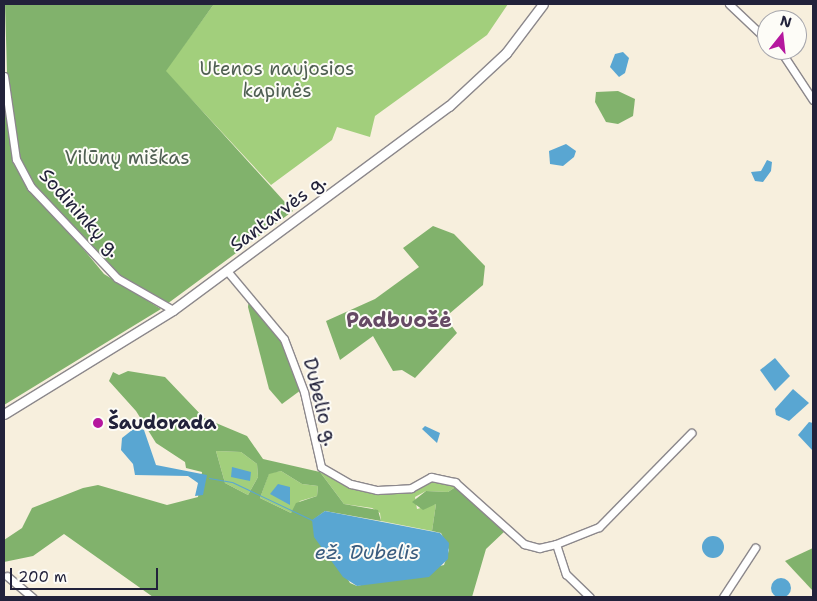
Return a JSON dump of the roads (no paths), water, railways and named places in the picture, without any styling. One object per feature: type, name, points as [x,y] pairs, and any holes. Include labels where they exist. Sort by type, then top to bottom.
[{"type":"main road","name":"Santarvės g.","points":[[4,414],[173,310],[228,272],[449,106],[506,53],[543,4]]},
{"type":"street","points":[[729,4],[757,31]]},
{"type":"street","points":[[787,60],[813,100]]},
{"type":"street","name":"Sodininkų g.","points":[[4,76],[16,159],[31,188],[117,278],[173,310]]},
{"type":"street","name":"Dubelio g.","points":[[228,272],[284,339],[304,392],[315,451],[327,472],[376,490],[411,488],[439,476],[455,482],[524,544],[539,548],[556,544],[599,527],[691,433]]},
{"type":"street","points":[[556,544],[566,574],[590,597]]},
{"type":"street","points":[[723,597],[755,548]]},
{"type":"street","points":[[7,576],[32,597]]},
{"type":"water","points":[[623,52],[629,58],[625,73],[619,77],[610,67],[615,54]]},
{"type":"water","points":[[566,144],[576,151],[574,157],[563,166],[550,164],[549,151]]},
{"type":"water","points":[[767,160],[772,162],[771,171],[763,182],[755,181],[751,172],[761,171]]},
{"type":"water","points":[[775,358],[790,376],[775,391],[760,370]]},
{"type":"water","points":[[793,389],[809,403],[789,421],[776,415],[775,409]]},
{"type":"water","points":[[809,422],[813,423],[813,451],[798,435]]},
{"type":"water","points":[[425,426],[440,433],[437,443],[422,429]]},
{"type":"water","points":[[136,427],[144,430],[156,465],[207,475],[203,495],[195,496],[198,483],[188,476],[135,475],[133,464],[121,450],[122,438]]},
{"type":"water","points":[[232,467],[251,472],[250,481],[231,477]]},
{"type":"water","points":[[278,484],[290,487],[290,505],[270,494]]},
{"type":"water","name":"ež. Dubelis","points":[[325,511],[440,533],[449,543],[448,559],[429,577],[357,586],[343,577],[314,537],[312,520]]},
{"type":"water","points":[[713,536],[721,539],[724,547],[721,555],[713,558],[705,555],[702,547],[705,539]]},
{"type":"water","points":[[781,578],[788,581],[791,588],[788,595],[781,598],[774,595],[771,588],[774,581]]},
{"type":"waterway","points":[[209,478],[232,482],[312,520]]},
{"type":"place","name":"Šaudorada","points":[[98,423]]},
{"type":"district","name":"Padbuožė","points":[[399,320]]},
{"type":"park label","name":"Utenos naujosios kapinės","points":[[277,80]]},
{"type":"park label","name":"Vilūnų miškas","points":[[127,158]]}]
